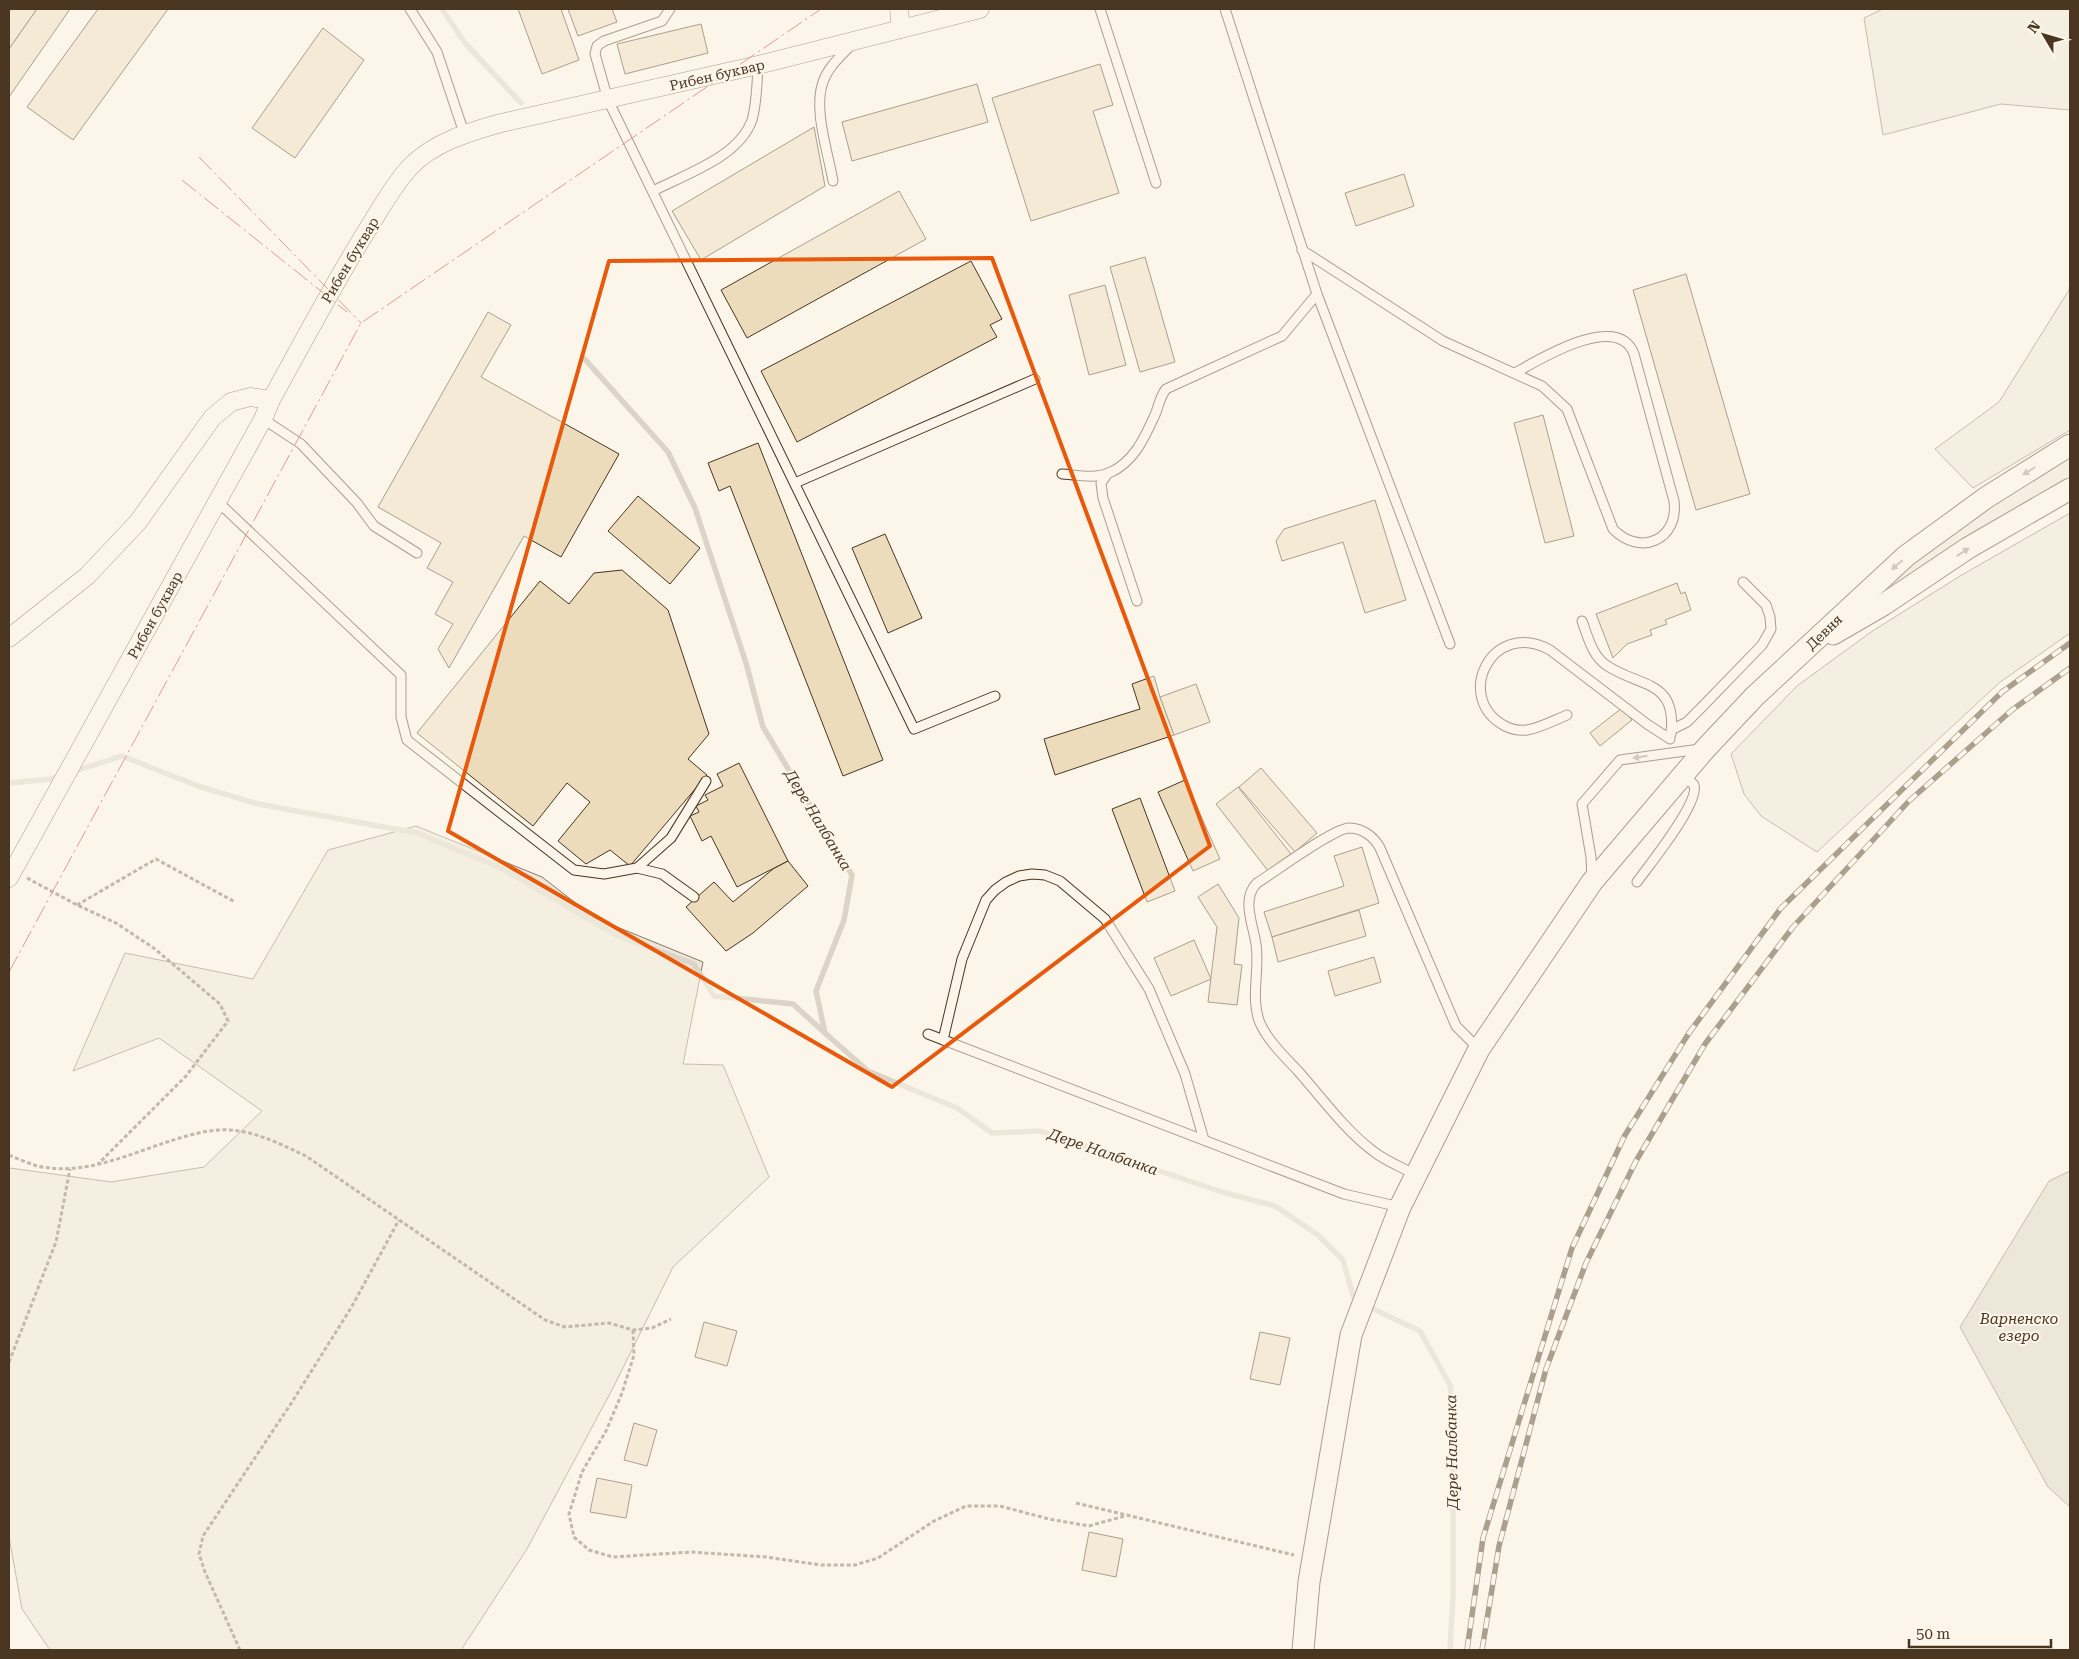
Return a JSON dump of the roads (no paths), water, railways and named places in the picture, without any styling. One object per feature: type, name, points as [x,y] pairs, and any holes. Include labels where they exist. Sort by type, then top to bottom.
[{"type":"street","points":[[899,9],[901,29]]},
{"type":"street","name":"Рибен буквар","points":[[11,874],[263,419],[271,400],[348,261],[382,206],[410,167],[436,148],[464,133],[758,66],[980,9]]},
{"type":"street","points":[[9,638],[87,576],[138,522],[212,418],[231,402],[250,397],[271,400]]},
{"type":"street","name":"Девня","points":[[1803,652],[1906,556],[1987,497],[2070,445]]},
{"type":"street","name":"Девня","points":[[1803,652],[1883,605],[1968,548],[2070,489]]},
{"type":"street","points":[[1303,1650],[1313,1560],[1351,1335],[1400,1208],[1479,1049],[1592,882],[1706,748],[1755,696],[1803,652]]},
{"type":"lane","points":[[410,9],[438,52],[464,133]]},
{"type":"lane","points":[[670,9],[662,21],[604,40],[597,46],[595,54],[608,100],[654,191],[914,729],[995,696]]},
{"type":"lane","points":[[1100,9],[1156,182]]},
{"type":"lane","points":[[1224,9],[1317,294],[1450,644]]},
{"type":"lane","points":[[833,181],[819,103],[823,81],[834,62],[856,40]]},
{"type":"lane","points":[[654,191],[724,155],[741,139],[751,121],[755,104],[758,66]]},
{"type":"lane","points":[[1302,250],[1443,342],[1542,386],[1567,409],[1613,529],[1621,537],[1631,542],[1642,544],[1653,542],[1662,537],[1673,521],[1674,501],[1634,354],[1627,342],[1622,338],[1608,336],[1565,345],[1515,373]]},
{"type":"lane","points":[[1137,601],[1103,498],[1101,483],[1108,474],[1130,459],[1143,442],[1156,413],[1161,396],[1166,389],[1282,336],[1317,294]]},
{"type":"lane","points":[[796,483],[1035,379]]},
{"type":"lane","points":[[263,419],[301,444],[357,503],[374,526],[417,553]]},
{"type":"lane","points":[[1062,474],[1088,476],[1108,474]]},
{"type":"lane","points":[[217,501],[401,675],[401,718],[407,740],[574,870],[604,874],[638,868],[662,874],[694,897]]},
{"type":"lane","points":[[1671,735],[1700,710],[1762,645],[1770,629],[1770,617],[1766,605],[1743,582]]},
{"type":"lane","points":[[1582,621],[1592,650],[1605,664],[1662,692],[1669,702],[1671,735],[1669,753]]},
{"type":"lane","points":[[1567,715],[1528,730],[1508,727],[1494,718],[1486,708],[1480,684],[1484,668],[1492,656],[1504,647],[1517,642],[1530,642],[1541,645],[1647,724],[1671,735]]},
{"type":"lane","points":[[1592,882],[1591,857],[1582,804],[1620,760],[1706,748]]},
{"type":"lane","points":[[1637,882],[1684,816],[1695,794],[1694,784],[1684,775]]},
{"type":"lane","points":[[638,868],[671,838],[706,781]]},
{"type":"lane","points":[[1416,1175],[1375,1153],[1353,1134],[1272,1041],[1260,1023],[1256,1004],[1257,946],[1248,898],[1250,890],[1257,883],[1342,830],[1359,829],[1369,834],[1380,848],[1456,1026],[1479,1049]]},
{"type":"lane","points":[[943,1040],[962,959],[986,900],[1001,886],[1019,876],[1045,875],[1060,881],[1105,919],[1149,989],[1185,1074],[1204,1140]]},
{"type":"lane","points":[[928,1034],[1344,1194],[1400,1208]]},
{"type":"water","name":"Варненско езеро","points":[[2070,1171],[2070,1507],[2048,1487],[1960,1327],[2049,1181]]},
{"type":"waterway","points":[[442,9],[465,43],[521,103]]},
{"type":"waterway","name":"Дере Налбанка","points":[[582,356],[668,452],[695,508],[746,663],[763,727],[852,875],[844,920],[816,991],[825,1033],[868,1071],[957,1108],[992,1133],[1040,1131],[1222,1192],[1275,1206],[1318,1235],[1343,1260],[1354,1299],[1359,1302]]},
{"type":"waterway","points":[[72,772],[122,756],[198,786],[258,804],[417,833],[501,868],[618,936],[694,964],[714,996],[793,1004],[825,1033]]},
{"type":"waterway","points":[[9,783],[51,779],[61,776]]},
{"type":"waterway","name":"Дере Налбанка","points":[[1367,1306],[1420,1331],[1450,1385],[1453,1414],[1453,1596],[1450,1650]]},
{"type":"railway","points":[[1467,1650],[1483,1538],[1572,1248],[1625,1135],[1689,1033],[1781,908],[2002,692],[2070,643]]},
{"type":"railway","points":[[1482,1650],[1499,1546],[1546,1369],[1586,1263],[1636,1161],[1705,1044],[1793,927],[1909,801],[2012,710],[2070,668]]}]
